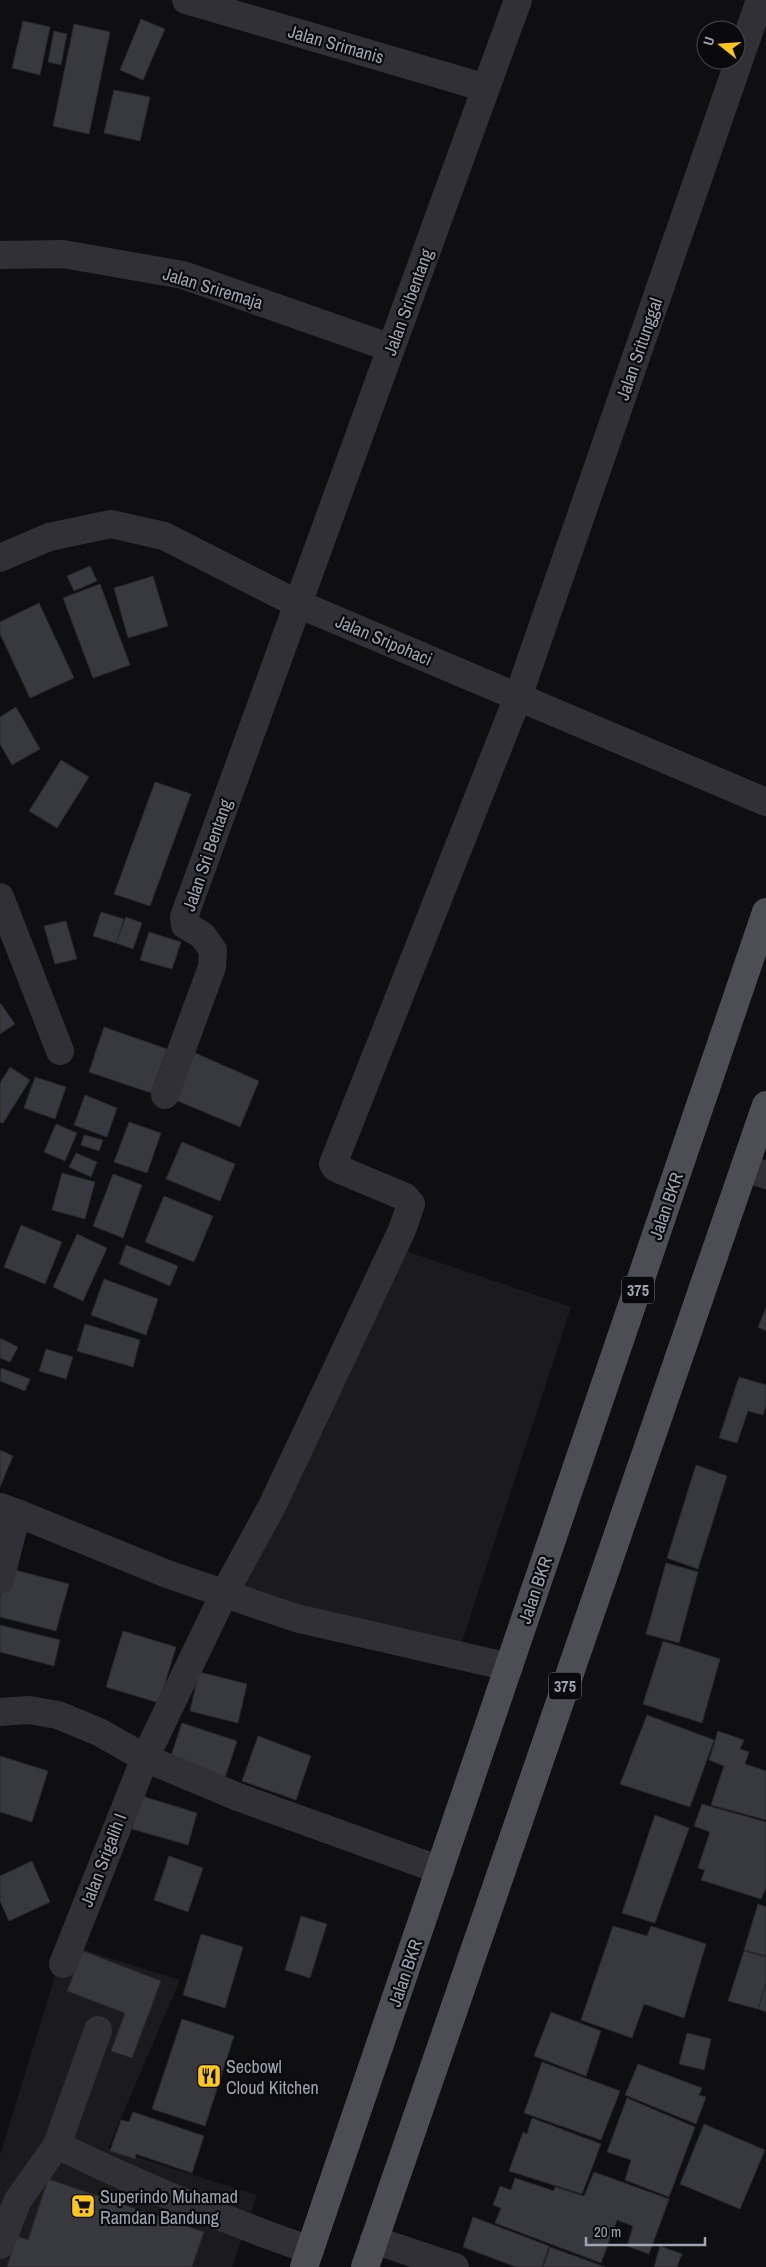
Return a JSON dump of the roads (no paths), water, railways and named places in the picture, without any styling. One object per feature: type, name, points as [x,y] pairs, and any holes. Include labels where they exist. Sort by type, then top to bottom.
[{"type":"main road","name":"Jalan BKR","points":[[307,2258],[766,912]]},
{"type":"main road","name":"375","points":[[365,2267],[755,1172],[766,1105]]},
{"type":"street","name":"Jalan Srimanis","points":[[186,0],[486,88]]},
{"type":"street","name":"Jalan Sribentang","points":[[296,603],[342,485],[518,0]]},
{"type":"street","name":"Jalan Sritunggal","points":[[224,1594],[272,1506],[402,1230],[410,1209],[411,1204],[406,1197],[336,1168],[333,1164],[518,697],[760,0]]},
{"type":"street","name":"Jalan Sriremaja","points":[[0,255],[63,254],[183,275],[391,348]]},
{"type":"street","name":"Jalan Sripohaci","points":[[0,558],[49,538],[111,524],[164,536],[296,603],[766,802]]},
{"type":"street","name":"Jalan Sri Bentang","points":[[165,1095],[212,968],[213,950],[202,935],[185,925],[184,917],[296,603]]},
{"type":"street","points":[[0,897],[60,1051]]},
{"type":"street","points":[[0,1580],[9,1510],[167,1574],[296,1618],[509,1667]]},
{"type":"street","name":"Jalan Srigalih I","points":[[63,1964],[145,1758],[224,1594]]},
{"type":"street","points":[[0,1712],[29,1710],[58,1716],[99,1732],[145,1758],[238,1797],[440,1870]]},
{"type":"street","points":[[0,2245],[18,2200],[57,2145],[98,2030]]},
{"type":"street","points":[[57,2145],[112,2172],[245,2227],[307,2258]]},
{"type":"street","points":[[374,2240],[455,2267]]},
{"type":"place","name":"Secbowl Cloud Kitchen","points":[[209,2076]]},
{"type":"place","name":"Superindo Muhamad Ramdan Bandung","points":[[83,2206]]}]
